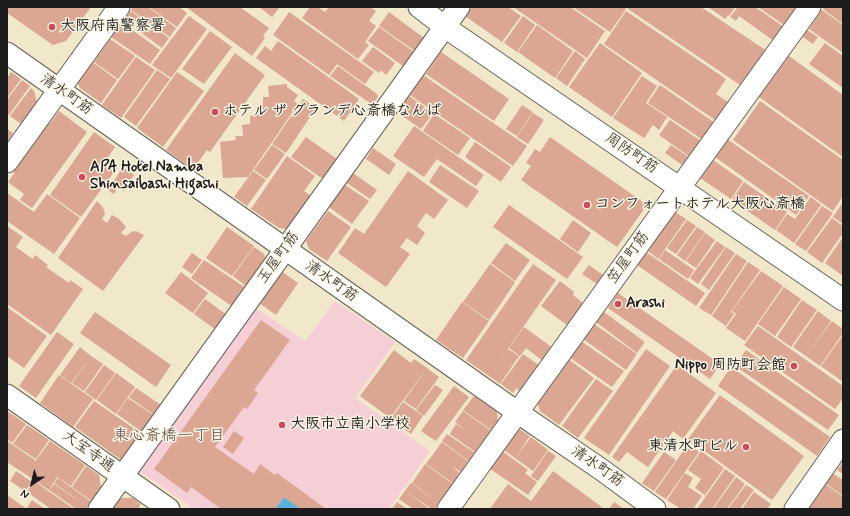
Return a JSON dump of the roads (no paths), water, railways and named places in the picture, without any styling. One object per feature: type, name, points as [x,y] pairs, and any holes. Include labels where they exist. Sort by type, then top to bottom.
[{"type":"street","points":[[7,162],[119,7]]},
{"type":"street","name":"周防町筋","points":[[419,7],[445,27],[843,300]]},
{"type":"street","name":"玉屋町筋","points":[[99,509],[459,7]]},
{"type":"street","name":"笠屋町筋","points":[[448,509],[810,7]]},
{"type":"street","name":"清水町筋","points":[[7,53],[655,509]]},
{"type":"street","name":"大宝寺通","points":[[7,395],[169,509]]},
{"type":"street","points":[[795,509],[843,440]]},
{"type":"water","points":[[284,497],[301,509],[275,509]]},
{"type":"place","name":"大阪府南警察署","points":[[52,27]]},
{"type":"place","name":"ホテル ザ グランデ心斎橋なんば","points":[[215,112]]},
{"type":"place","name":"APA Hotel Namba Shinsaibashi Higashi","points":[[82,177]]},
{"type":"place","name":"コンフォートホテル大阪心斎橋","points":[[587,205]]},
{"type":"place","name":"Arashi","points":[[618,304]]},
{"type":"place","name":"Nippo 周防町会館","points":[[794,366]]},
{"type":"place","name":"大阪市立南小学校","points":[[282,425]]},
{"type":"place","name":"東清水町ビル","points":[[746,447]]},
{"type":"district","name":"東心斎橋一丁目","points":[[169,437]]}]
